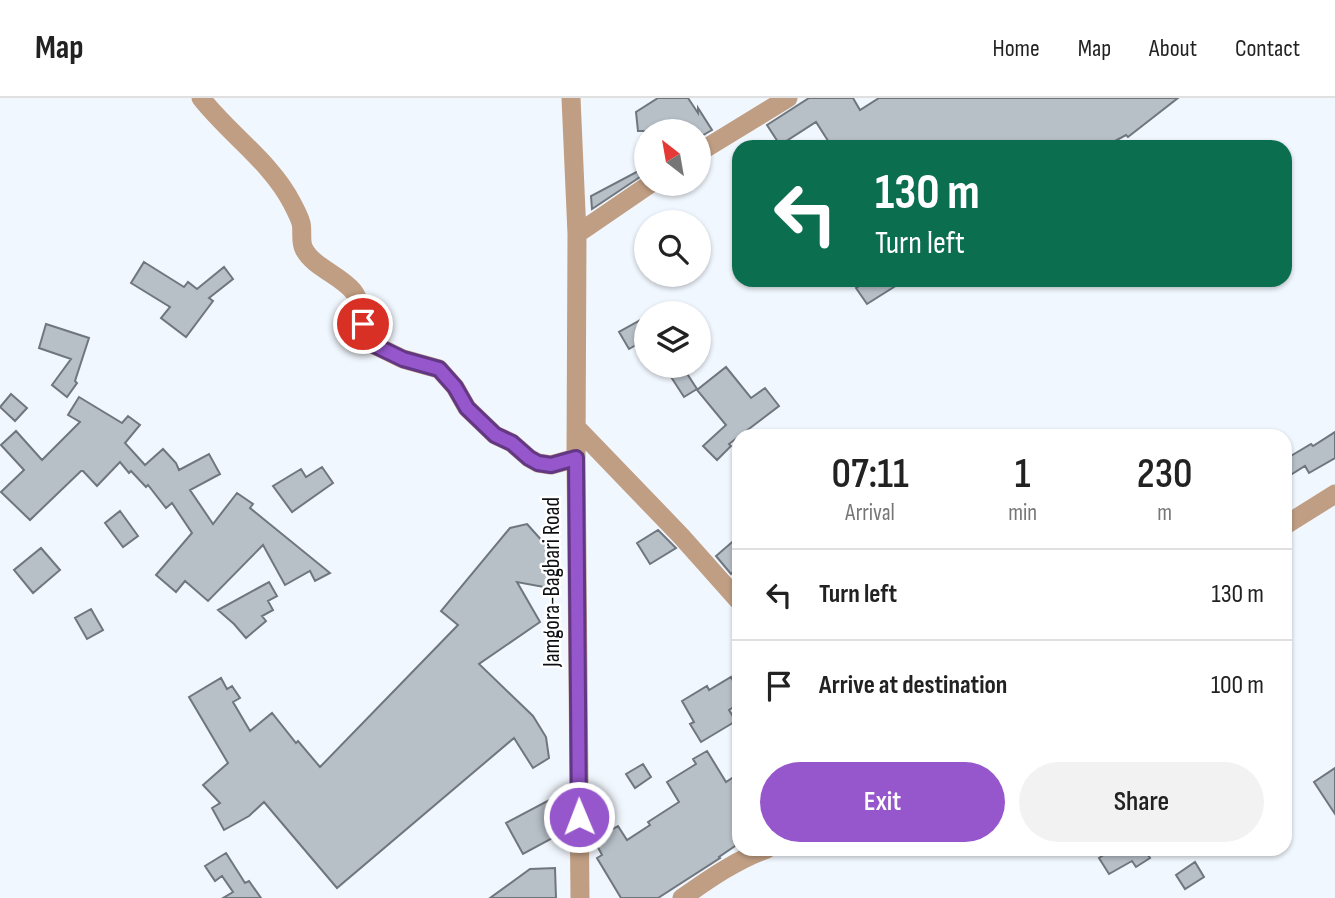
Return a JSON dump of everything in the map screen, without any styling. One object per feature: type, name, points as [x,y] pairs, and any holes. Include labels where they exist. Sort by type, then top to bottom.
[{"type":"street","points":[[201,98],[273,174],[301,222],[304,249],[317,264],[354,292],[368,342],[403,359],[439,369],[476,417],[495,435],[512,443],[529,458],[551,465],[576,458]]},
{"type":"street","name":"Jamgora-Bagbari Road","points":[[571,98],[578,233],[576,458],[580,898]]},
{"type":"street","points":[[711,145],[788,98]]},
{"type":"street","points":[[578,233],[634,195]]},
{"type":"street","points":[[577,428],[732,593]]},
{"type":"street","points":[[1292,521],[1335,494]]},
{"type":"street","points":[[682,898],[749,856]]},
{"type":"building","points":[[658,98],[688,98],[705,119],[637,119],[636,112]]},
{"type":"building","points":[[809,98],[853,98],[860,110],[879,98],[1178,98],[1128,137],[1126,135],[1117,140],[828,140],[816,122],[788,140],[777,140],[767,125]]},
{"type":"building","points":[[634,173],[634,181],[592,209],[591,196]]},
{"type":"building","points":[[144,262],[184,287],[188,282],[197,289],[224,267],[233,279],[209,298],[213,301],[186,337],[161,318],[170,307],[131,283]]},
{"type":"building","points":[[858,287],[894,287],[867,304]]},
{"type":"building","points":[[46,324],[89,338],[75,381],[77,383],[67,397],[52,385],[71,359],[39,348]]},
{"type":"building","points":[[634,324],[634,346],[629,349],[619,332]]},
{"type":"building","points":[[726,367],[751,398],[765,388],[779,406],[749,429],[732,429],[732,442],[729,444],[731,446],[717,460],[703,446],[726,425],[697,390]]},
{"type":"building","points":[[672,378],[690,378],[697,389],[684,397]]},
{"type":"building","points":[[11,394],[27,408],[15,421],[0,407]]},
{"type":"building","points":[[79,397],[122,423],[128,416],[140,425],[125,443],[145,465],[163,449],[179,470],[209,454],[220,474],[190,490],[213,524],[237,493],[253,504],[250,508],[330,573],[315,581],[310,571],[285,585],[263,545],[208,601],[185,581],[176,592],[156,575],[192,533],[172,503],[166,508],[148,485],[146,487],[120,462],[97,486],[81,471],[30,520],[1,492],[24,470],[1,445],[16,431],[42,460],[80,422],[68,415]]},
{"type":"building","points":[[1335,432],[1335,458],[1309,473],[1305,466],[1292,474],[1292,455],[1311,444],[1313,446]]},
{"type":"building","points":[[322,467],[333,483],[292,512],[273,486],[301,469],[306,477]]},
{"type":"building","points":[[120,511],[138,536],[123,547],[105,523]]},
{"type":"building","points":[[527,524],[552,552],[559,550],[555,589],[517,582],[540,622],[479,664],[533,716],[546,737],[549,758],[533,768],[514,738],[337,888],[264,802],[249,816],[224,830],[212,808],[220,803],[203,785],[228,763],[189,697],[221,678],[227,689],[232,686],[240,698],[233,702],[250,731],[272,713],[320,767],[458,625],[441,611],[510,528]]},
{"type":"building","points":[[658,530],[676,548],[650,564],[637,543]]},
{"type":"building","points":[[732,542],[731,574],[716,556]]},
{"type":"building","points":[[41,548],[60,570],[33,593],[14,570]]},
{"type":"building","points":[[269,582],[277,596],[268,601],[273,610],[262,616],[266,621],[246,638],[218,610]]},
{"type":"building","points":[[91,609],[103,630],[87,639],[75,618]]},
{"type":"building","points":[[731,677],[732,708],[729,710],[732,723],[701,742],[690,724],[694,722],[682,701],[707,686],[709,690]]},
{"type":"building","points":[[707,751],[726,782],[732,778],[732,848],[658,898],[621,898],[597,858],[602,855],[594,840],[618,826],[627,840],[650,825],[648,822],[679,802],[667,782],[696,764],[693,759]]},
{"type":"building","points":[[643,764],[651,777],[635,788],[626,774]]},
{"type":"building","points":[[1335,768],[1335,814],[1314,782]]},
{"type":"building","points":[[555,797],[560,834],[523,854],[506,823]]},
{"type":"building","points":[[226,853],[245,883],[249,881],[261,898],[223,898],[233,892],[222,876],[215,881],[205,866]]},
{"type":"building","points":[[1099,858],[1150,858],[1136,867],[1132,861],[1109,874]]},
{"type":"building","points":[[1195,862],[1204,877],[1185,889],[1176,875]]},
{"type":"building","points":[[555,868],[556,898],[490,898],[530,869]]},
{"type":"route","points":[[363,324],[368,342],[403,359],[439,369],[455,387],[467,408],[495,435],[512,443],[529,458],[551,465],[576,458],[579,817]]}]
